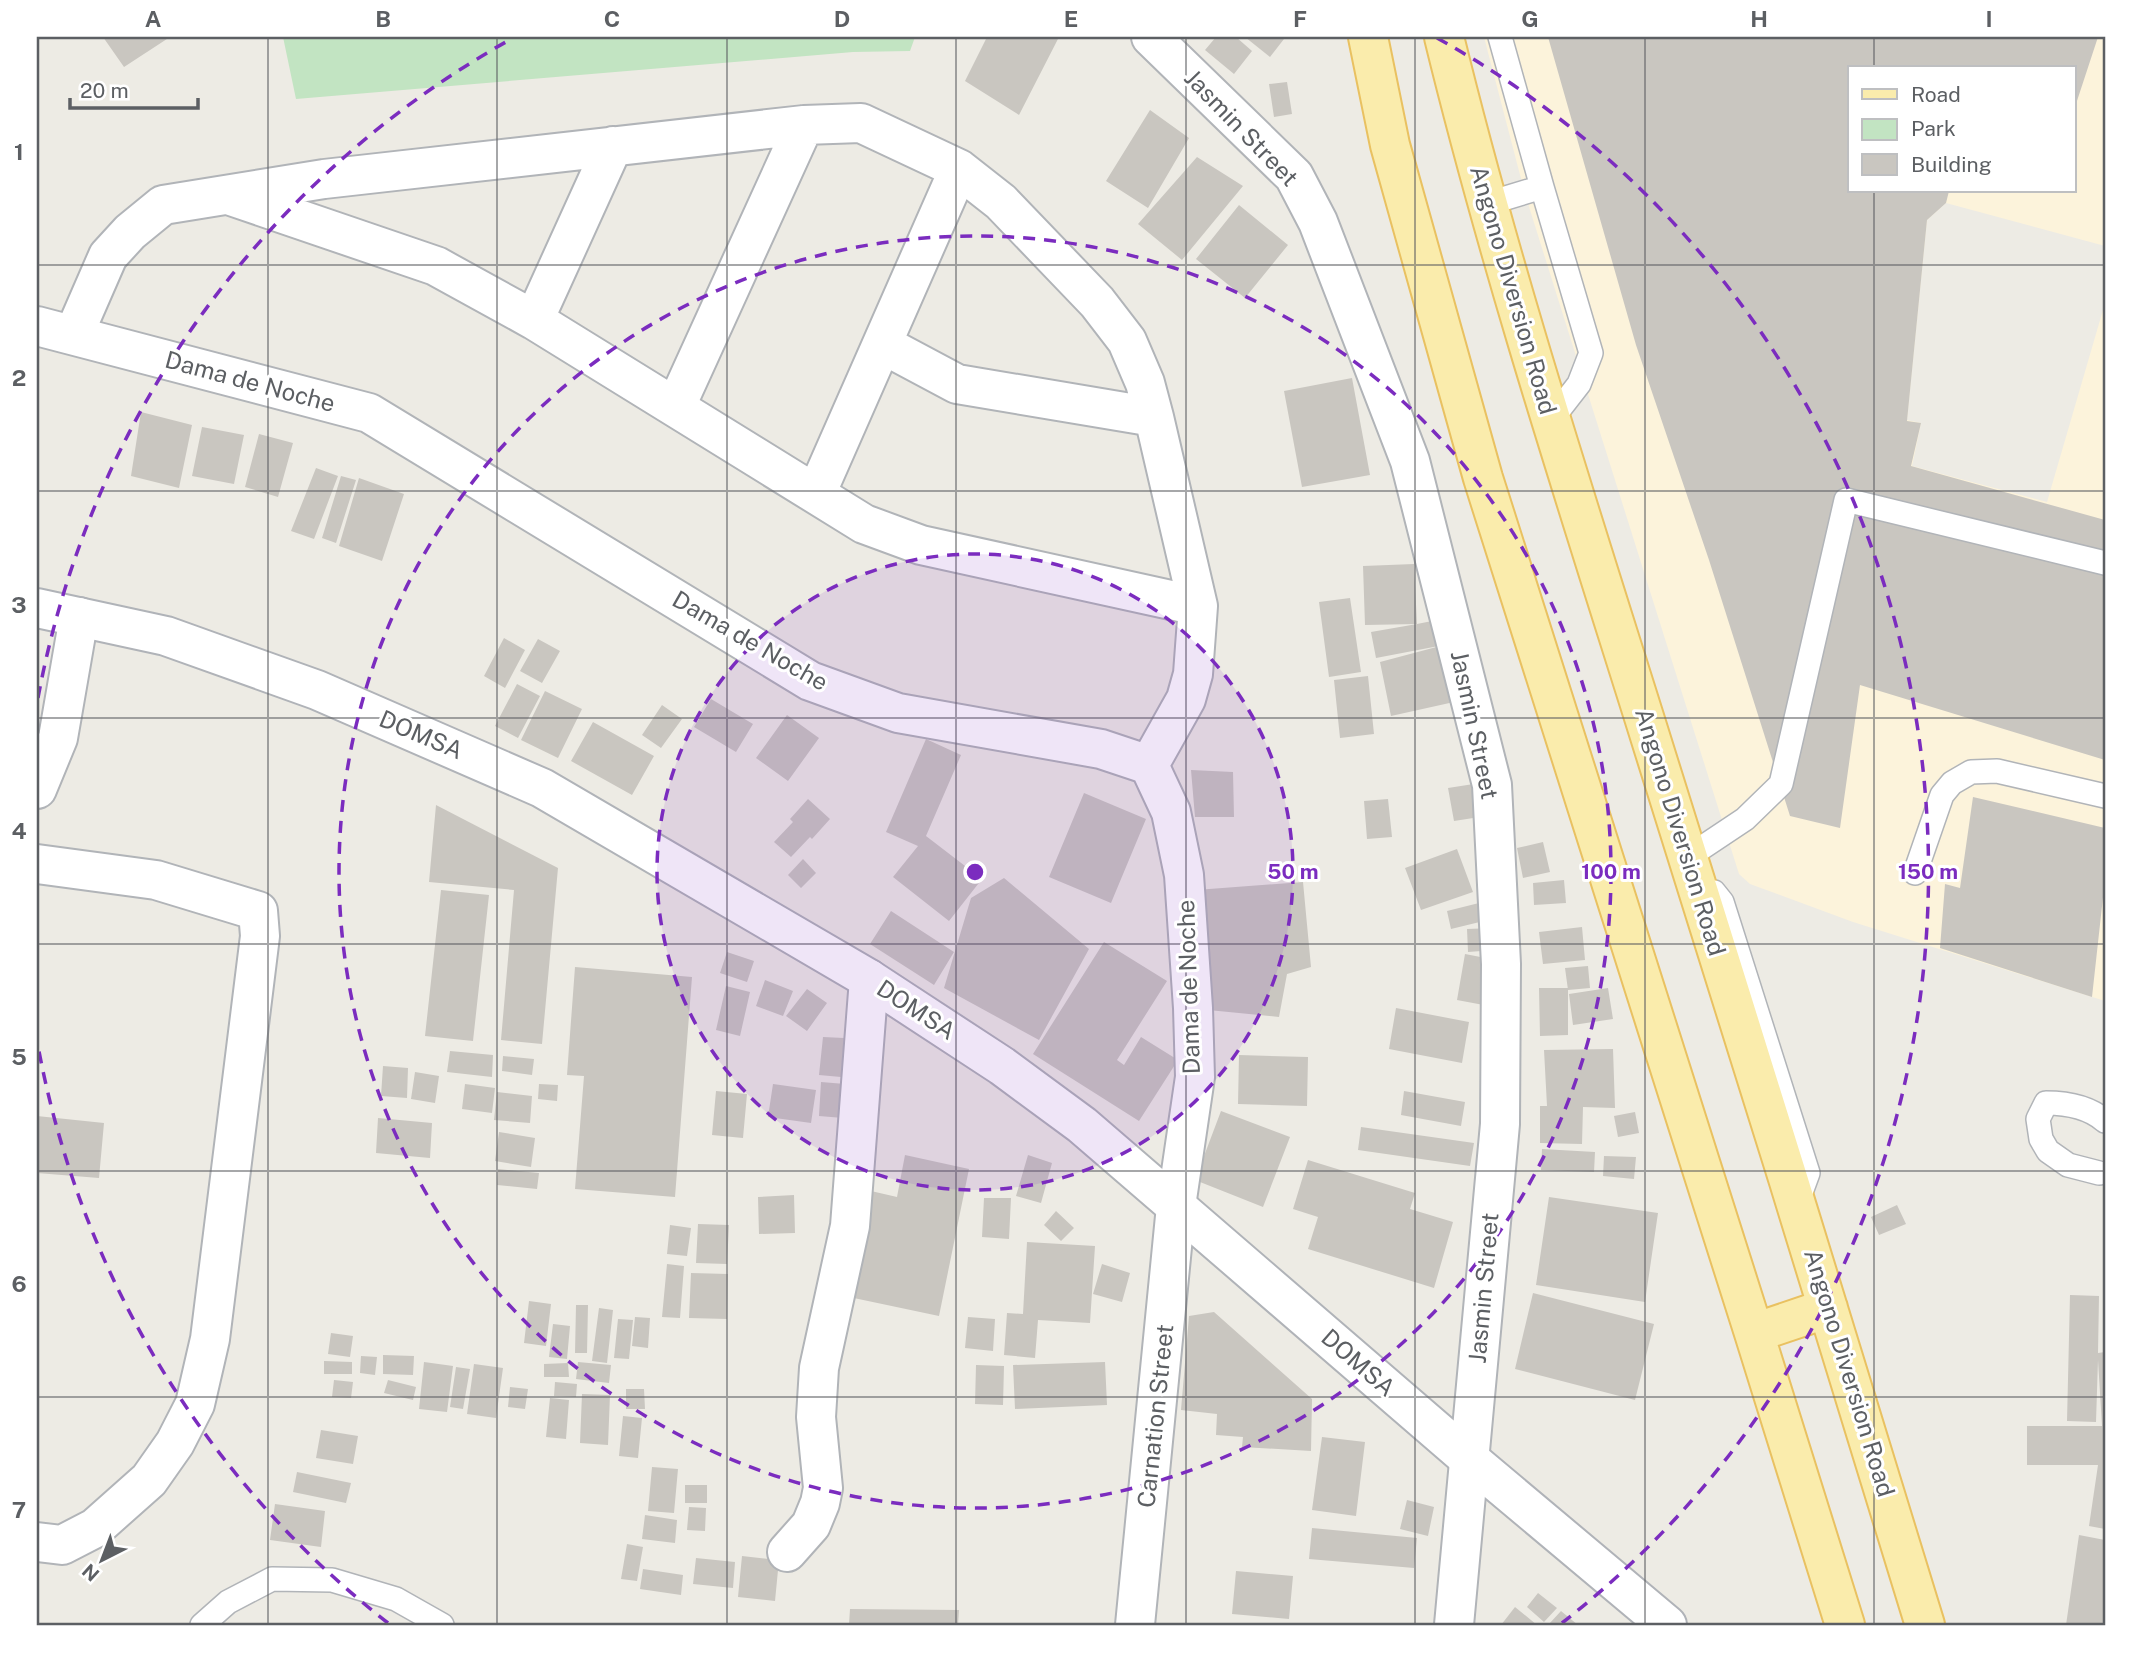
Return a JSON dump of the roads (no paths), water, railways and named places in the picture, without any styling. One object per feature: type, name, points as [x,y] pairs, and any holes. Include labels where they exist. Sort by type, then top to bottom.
[{"type":"main road","points":[[1368,37],[1390,145],[1483,478],[1844,1625]]},
{"type":"main road","name":"Angono Diversion Road","points":[[1444,37],[1486,204],[1551,420],[1796,1202],[1835,1306],[1925,1625]]},
{"type":"main road","points":[[1754,1333],[1835,1306]]},
{"type":"street","name":"Jasmin Street","points":[[1151,37],[1294,176],[1318,222],[1410,461],[1492,785],[1501,964],[1500,1124],[1454,1625]]},
{"type":"street","points":[[74,334],[108,256],[130,232],[163,205],[324,179],[804,125],[861,123],[960,169],[1002,202],[1097,302],[1127,341],[1145,383],[1198,606],[1193,674],[1186,699],[1149,765]]},
{"type":"street","points":[[676,406],[804,125]]},
{"type":"street","points":[[534,320],[613,146]]},
{"type":"street","points":[[816,494],[960,169]]},
{"type":"street","points":[[225,194],[436,266],[534,320],[864,524],[921,545],[1198,606]]},
{"type":"street","name":"Dama de Noche","points":[[37,326],[369,413],[810,681],[898,713],[1101,749],[1149,765],[1171,812],[1184,875],[1193,1008],[1195,1077],[1176,1206]]},
{"type":"street","points":[[882,344],[957,384],[1154,418]]},
{"type":"street","name":"DOMSA","points":[[37,608],[166,636],[317,690],[542,788],[869,979],[1002,1066],[1072,1118],[1667,1625]]},
{"type":"street","points":[[37,789],[58,738],[79,617]]},
{"type":"street","points":[[37,864],[156,880],[258,911],[260,936],[210,1339],[195,1404],[175,1443],[149,1480],[95,1528],[62,1545],[37,1542]]},
{"type":"street","points":[[787,1552],[811,1525],[823,1488],[816,1417],[819,1368],[850,1226],[869,979]]},
{"type":"street","name":"Carnation Street","points":[[1135,1625],[1176,1206]]},
{"type":"lane","points":[[1500,37],[1591,353],[1579,384],[1551,420]]},
{"type":"lane","points":[[1486,204],[1542,187]]},
{"type":"lane","points":[[1688,857],[1745,819],[1780,783],[1846,500],[2105,563]]},
{"type":"lane","points":[[1915,873],[1942,795],[1952,783],[1971,772],[1997,771],[2105,796]]},
{"type":"lane","points":[[2103,1169],[2068,1165],[2048,1151],[2041,1139],[2038,1119],[2046,1103],[2066,1103],[2098,1114],[2105,1121]]},
{"type":"lane","points":[[1895,1521],[1916,1535],[1943,1625]]},
{"type":"lane","points":[[202,1625],[228,1602],[272,1579],[332,1580],[396,1599],[442,1625]]}]
